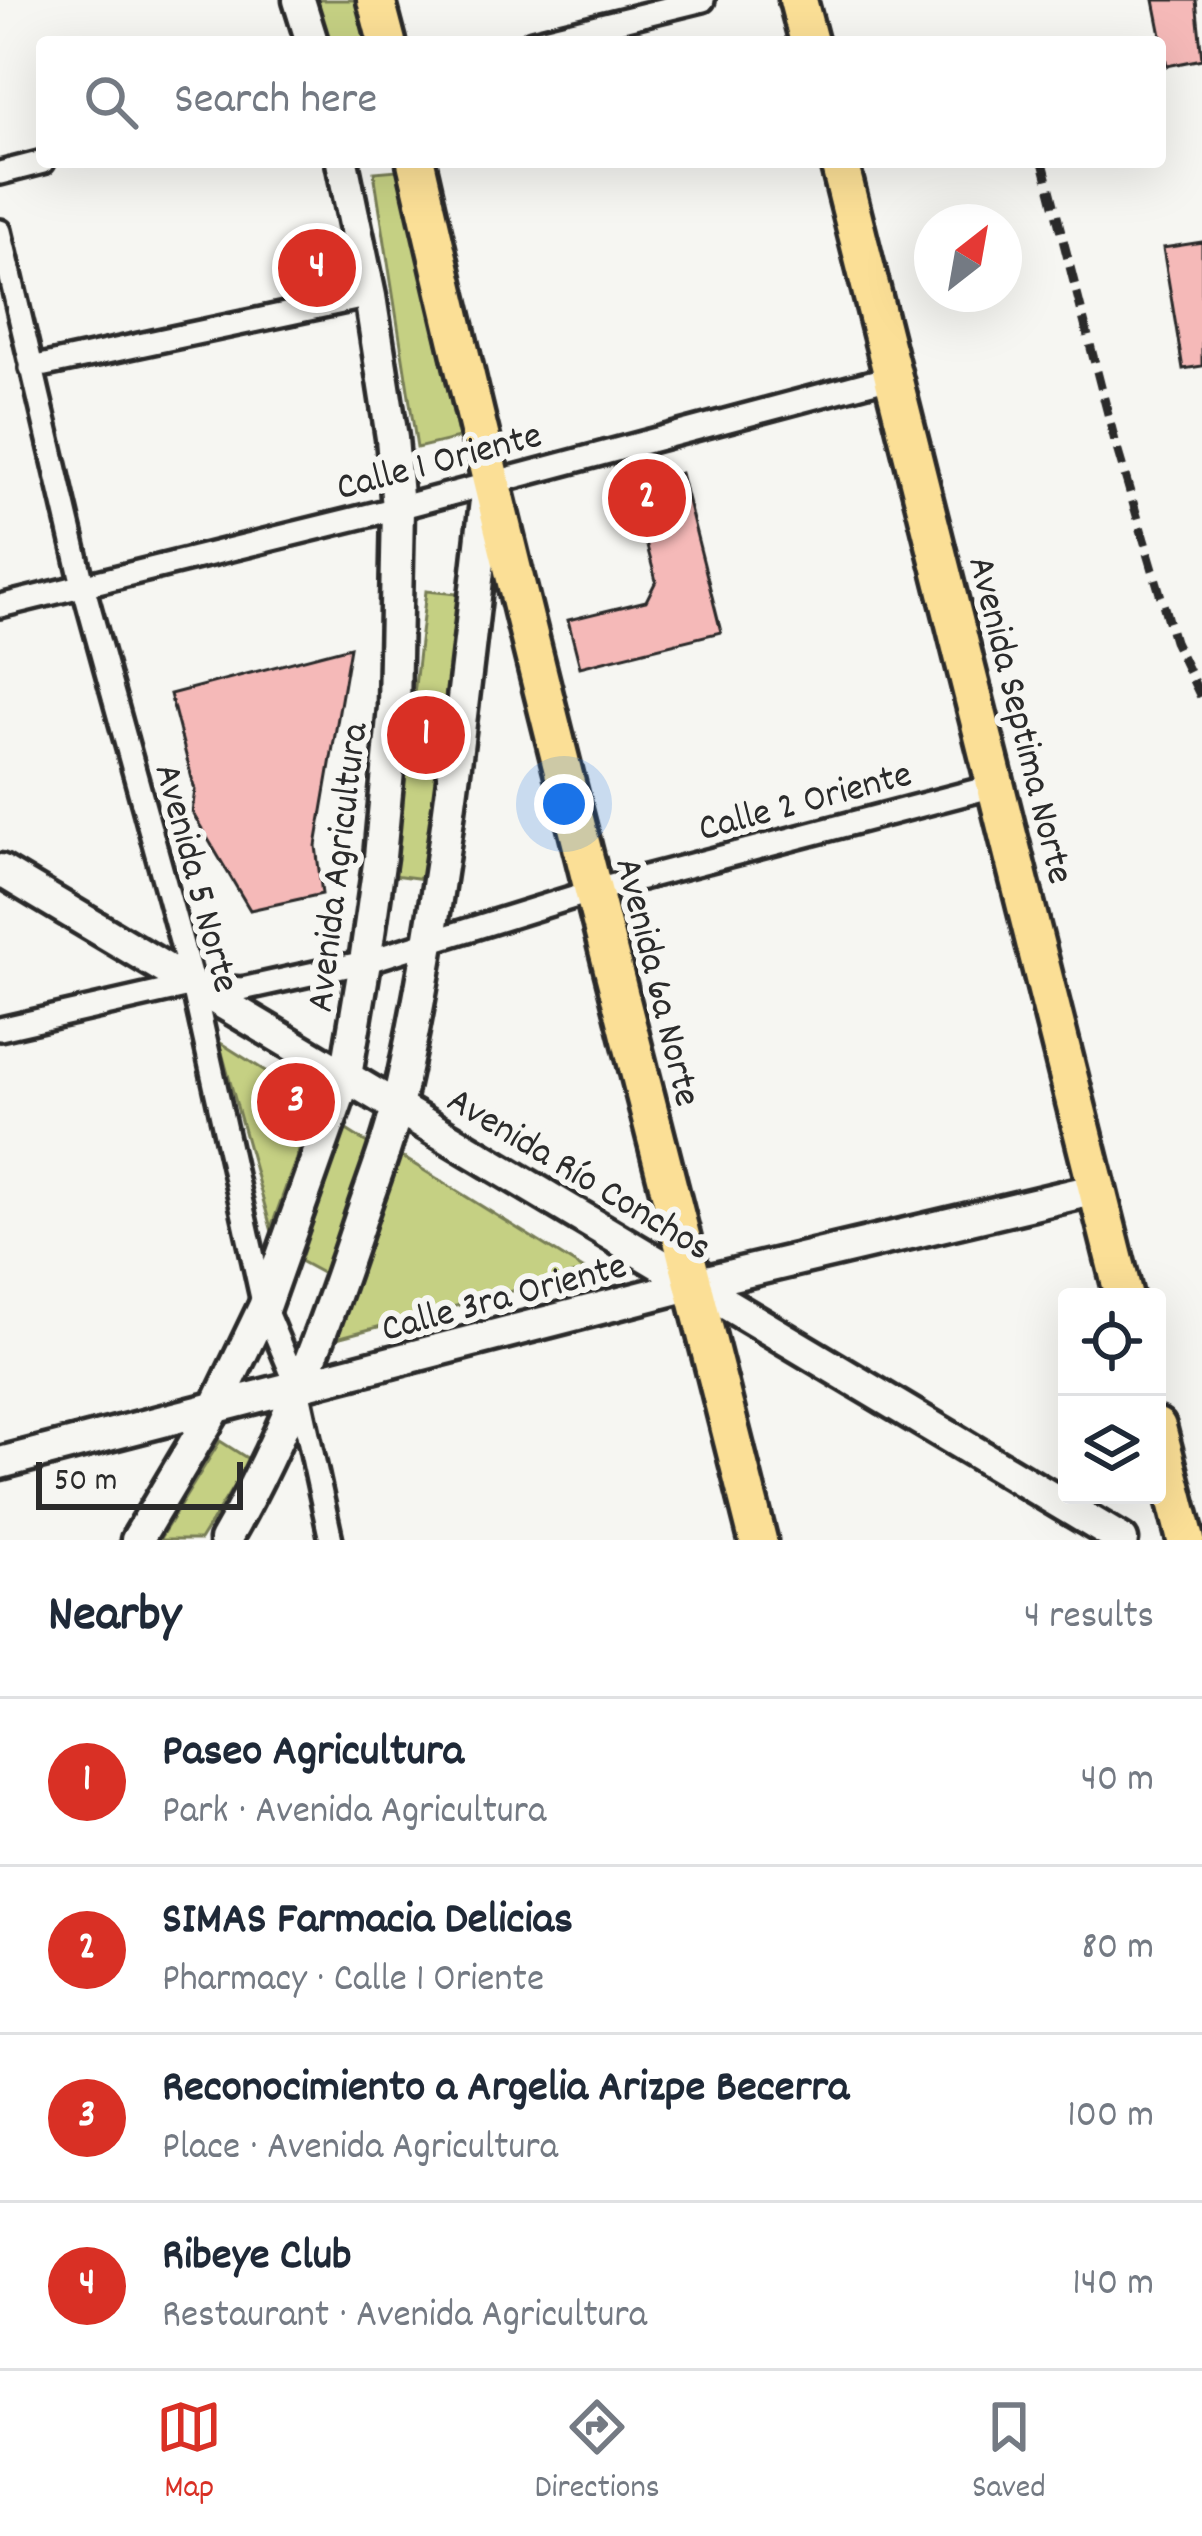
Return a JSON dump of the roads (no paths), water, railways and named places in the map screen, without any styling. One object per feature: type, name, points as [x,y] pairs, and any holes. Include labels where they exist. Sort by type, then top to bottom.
[{"type":"main road","points":[[298,0],[309,36]]},
{"type":"main road","points":[[376,0],[385,36]]},
{"type":"main road","points":[[798,0],[807,36]]},
{"type":"main road","name":"Avenida Agricultura","points":[[137,1540],[215,1409],[264,1306],[346,1076],[365,962],[394,706],[398,508],[370,296],[343,168]]},
{"type":"main road","name":"Avenida 6a Norte","points":[[417,168],[488,481],[596,890],[758,1540]]},
{"type":"main road","name":"Avenida Septima Norte","points":[[841,168],[1122,1288]]},
{"type":"main road","points":[[225,1540],[258,1483],[323,1332],[397,1107],[430,940],[454,779],[488,481]]},
{"type":"main road","name":"Avenida Río Conchos","points":[[0,870],[1121,1540]]},
{"type":"main road","name":"Calle 3ra Oriente","points":[[0,1463],[694,1285],[1097,1189]]},
{"type":"main road","points":[[1166,1462],[1186,1540]]},
{"type":"street","points":[[557,36],[704,0]]},
{"type":"street","points":[[0,173],[36,164]]},
{"type":"street","name":"Avenida 5 Norte","points":[[0,231],[83,585],[193,985],[264,1306],[298,1388],[331,1540]]},
{"type":"street","points":[[31,368],[370,296]]},
{"type":"street","name":"Calle 1 Oriente","points":[[0,606],[398,508],[894,376]]},
{"type":"street","name":"Calle 2 Oriente","points":[[0,1029],[193,985],[242,989],[365,962],[596,890],[998,785]]},
{"type":"railway","points":[[1045,168],[1116,445],[1174,641],[1202,699]]},
{"type":"place","name":"Ribeye Club","points":[[317,268]]},
{"type":"place","name":"SIMAS Farmacia Delicias","points":[[647,498]]},
{"type":"place","name":"Paseo Agricultura","points":[[426,735]]},
{"type":"place","name":"Reconocimiento a Argelia Arizpe Becerra","points":[[296,1102]]}]
